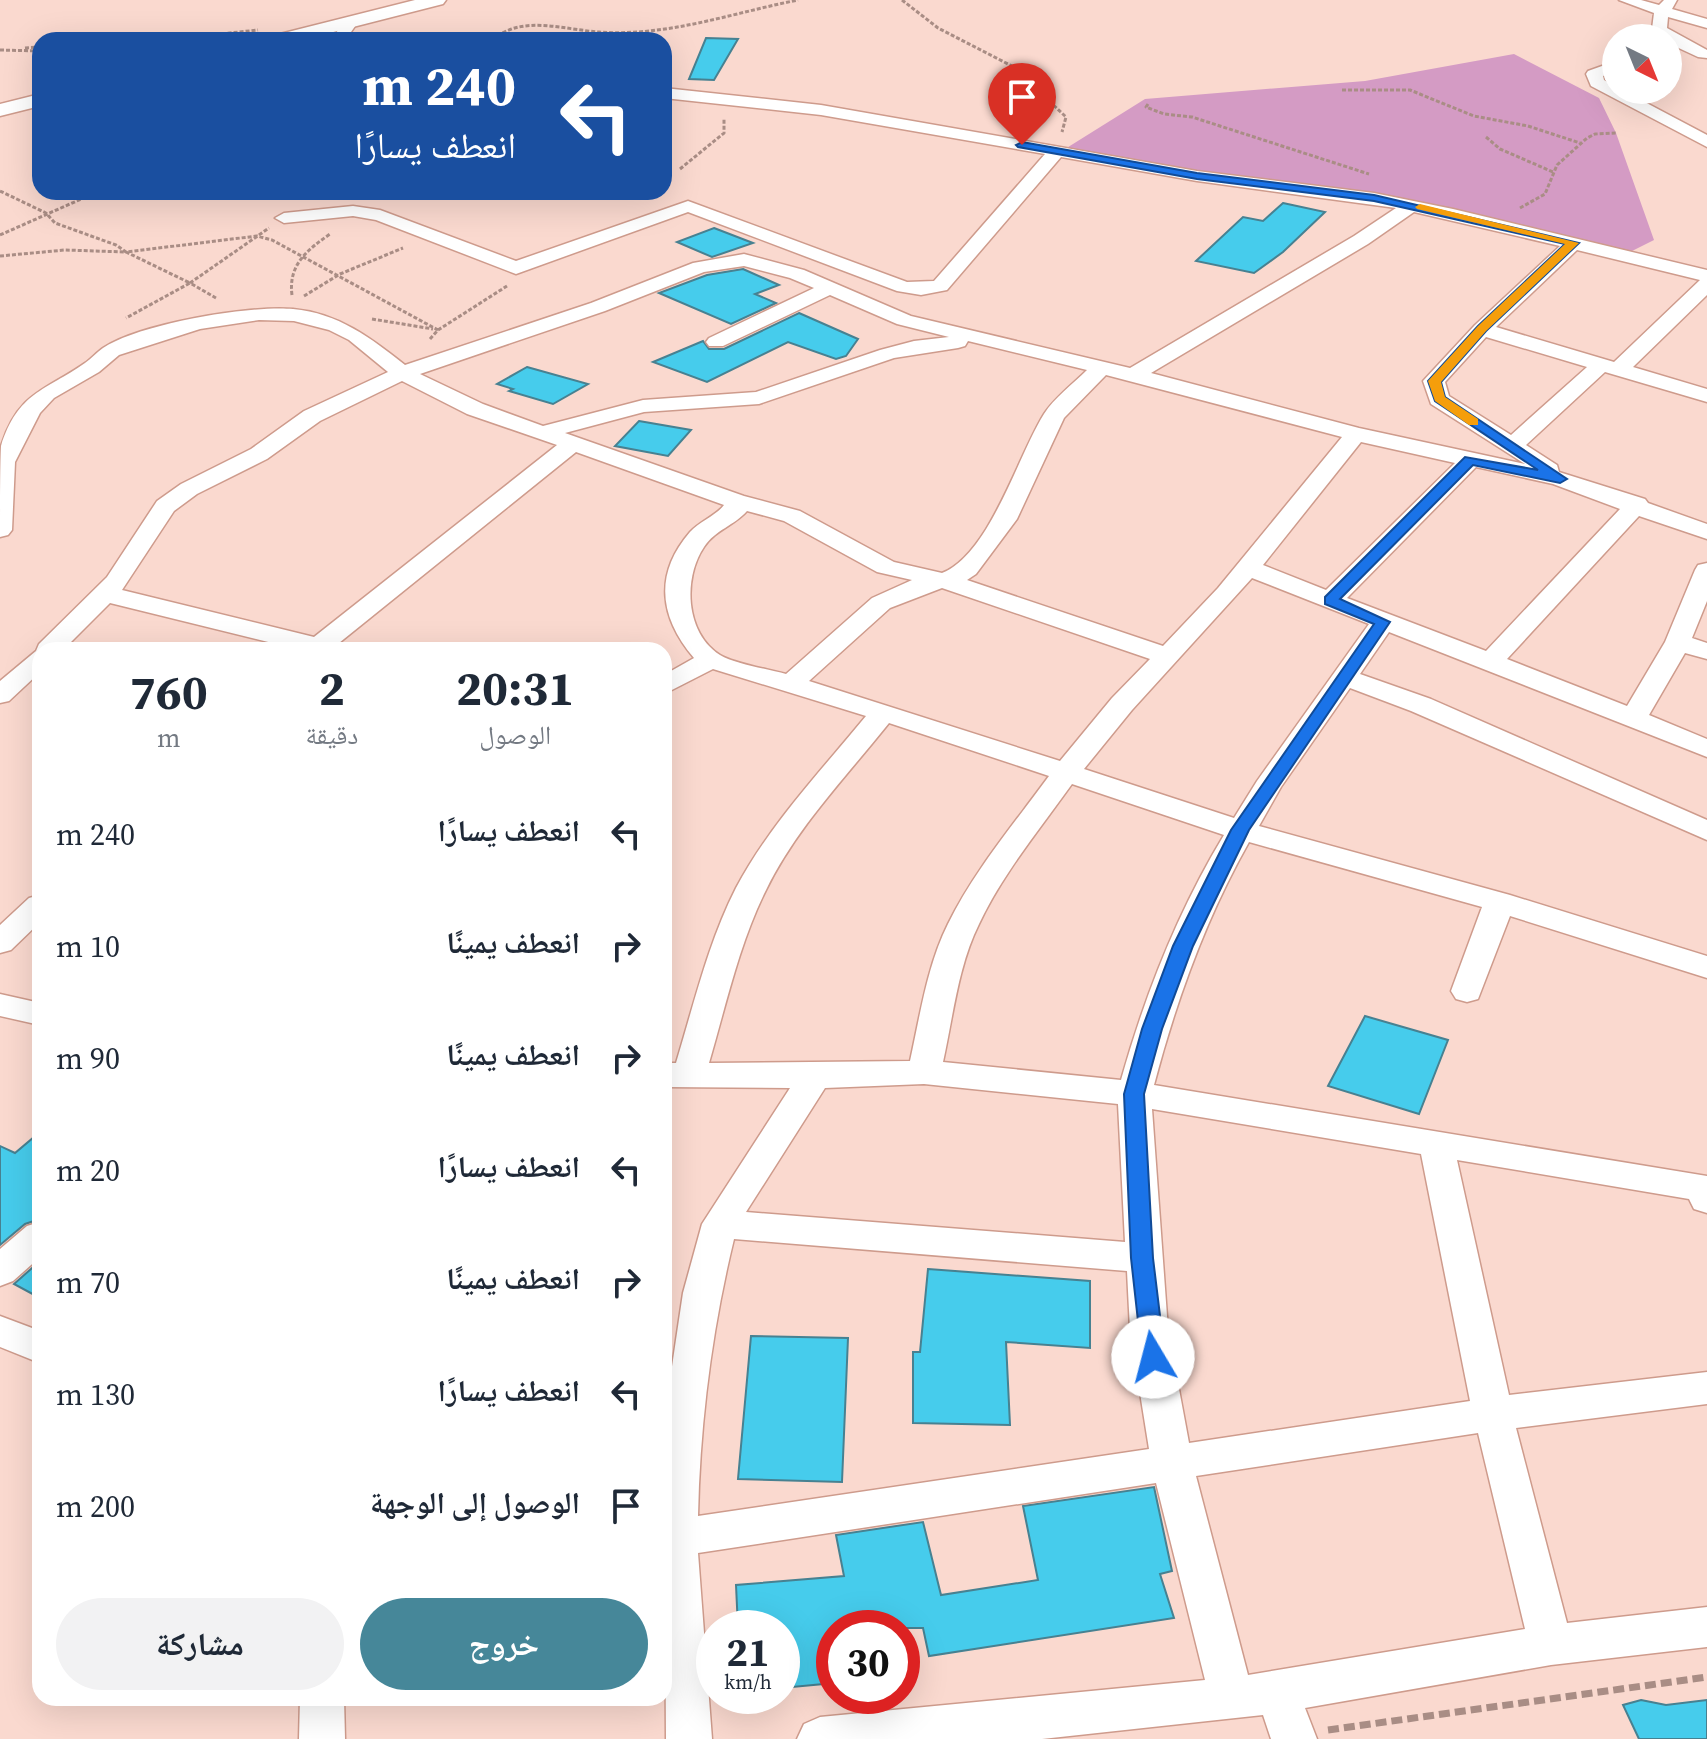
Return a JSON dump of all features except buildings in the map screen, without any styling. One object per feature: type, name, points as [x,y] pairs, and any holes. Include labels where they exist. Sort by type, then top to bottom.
[{"type":"street","points":[[351,31],[437,0]]},
{"type":"street","points":[[1626,0],[1667,6],[1707,24]]},
{"type":"street","points":[[1667,6],[1659,29],[1706,54]]},
{"type":"street","points":[[1682,57],[1706,54]]},
{"type":"street","points":[[1602,71],[1594,74],[1597,83],[1602,86]]},
{"type":"street","points":[[672,94],[865,117],[1197,176],[1353,194],[1412,205],[1707,276]]},
{"type":"street","points":[[0,110],[32,102]]},
{"type":"street","points":[[1636,104],[1707,142]]},
{"type":"street","points":[[284,218],[362,212],[380,215],[516,268],[688,206],[904,287],[932,288],[940,286],[1050,150]]},
{"type":"street","points":[[1133,375],[1361,240],[1412,205]]},
{"type":"street","points":[[1560,479],[1450,407],[1435,391],[1434,381],[1482,329],[1574,243]]},
{"type":"street","points":[[56,642],[105,594],[137,553],[165,506],[259,454],[312,416],[402,373],[598,307],[700,267],[744,260],[774,265],[904,320],[1102,367],[1356,434],[1560,479],[1637,504],[1707,532]]},
{"type":"street","points":[[1512,446],[1611,367],[1707,284]]},
{"type":"street","points":[[716,342],[828,289]]},
{"type":"street","points":[[0,530],[2,463],[36,402],[92,368],[112,351],[172,329],[236,316],[276,313],[310,317],[346,330],[402,373],[475,409],[736,501],[792,516],[886,567],[946,581],[1165,655]]},
{"type":"street","points":[[1482,329],[1707,396]]},
{"type":"street","points":[[541,433],[643,406],[759,398],[914,347],[980,339]]},
{"type":"street","points":[[791,684],[881,603],[916,587],[946,581],[967,569],[1005,519],[1054,415],[1102,367]]},
{"type":"street","points":[[924,1072],[937,1007],[962,926],[984,886],[1065,774],[1165,655],[1248,568],[1356,434]]},
{"type":"street","points":[[330,642],[572,444]]},
{"type":"street","points":[[1330,600],[1470,460]]},
{"type":"street","points":[[736,501],[736,510],[705,531],[695,542],[678,585],[677,604],[681,620],[710,660],[883,712],[1240,830],[1499,902],[1707,967]]},
{"type":"street","points":[[1490,661],[1637,504]]},
{"type":"street","points":[[1248,568],[1707,749]]},
{"type":"street","points":[[1633,719],[1678,642],[1707,570]]},
{"type":"street","points":[[105,594],[299,642]]},
{"type":"street","points":[[1232,1699],[1172,1464],[1149,1330],[1142,1258],[1134,1094],[1152,1029],[1183,946],[1240,830],[1383,622]]},
{"type":"street","points":[[1678,642],[1707,651]]},
{"type":"street","points":[[672,681],[710,660]]},
{"type":"street","points":[[0,695],[32,665]]},
{"type":"street","points":[[1344,677],[1421,705],[1707,831]]},
{"type":"street","points":[[883,712],[781,842],[751,888],[677,1076],[924,1072],[1134,1094],[1319,1122],[1706,1192]]},
{"type":"street","points":[[1467,991],[1499,902]]},
{"type":"street","points":[[0,943],[32,913]]},
{"type":"street","points":[[0,1005],[32,1012]]},
{"type":"street","points":[[689,1739],[672,1456],[702,1293],[720,1224],[815,1076]]},
{"type":"street","points":[[1436,1143],[1493,1414],[1551,1645]]},
{"type":"street","points":[[720,1224],[1142,1258]]},
{"type":"street","points":[[0,1271],[32,1243]]},
{"type":"street","points":[[0,1331],[32,1344]]},
{"type":"street","points":[[676,1538],[1493,1414],[1707,1388]]},
{"type":"street","points":[[820,1739],[1232,1699],[1551,1645],[1707,1627]]},
{"type":"street","points":[[1277,1691],[1294,1739]]},
{"type":"street","points":[[322,1706],[322,1739]]},
{"type":"path","points":[[504,32],[537,25],[601,32],[681,26],[798,0]]},
{"type":"path","points":[[902,0],[938,28],[1012,66],[1066,117],[1063,131],[1050,150]]},
{"type":"path","points":[[0,50],[32,49]]},
{"type":"path","points":[[1342,90],[1410,90],[1474,116],[1528,126],[1581,144]]},
{"type":"path","points":[[680,169],[695,162],[705,146],[724,133],[722,120],[743,102]]},
{"type":"path","points":[[1148,104],[1146,107],[1157,112],[1192,117],[1381,178]]},
{"type":"path","points":[[1513,209],[1536,201],[1545,194],[1553,172],[1581,144],[1595,134],[1616,133]]},
{"type":"path","points":[[1486,137],[1500,149],[1553,172]]},
{"type":"path","points":[[0,191],[46,213],[55,223],[116,245],[190,283]]},
{"type":"path","points":[[0,235],[78,200]]},
{"type":"path","points":[[362,212],[303,256],[294,267],[289,283],[297,301],[340,274],[434,237]]},
{"type":"path","points":[[92,368],[93,354],[105,330],[190,283],[284,218]]},
{"type":"path","points":[[0,256],[65,250],[126,252],[257,236],[340,274],[438,330]]},
{"type":"path","points":[[402,373],[438,330],[509,284],[516,274],[516,268]]},
{"type":"path","points":[[1326,1739],[1324,1731],[1707,1677]]},
{"type":"shaded area","points":[[1514,54],[1599,98],[1616,133],[1654,240],[1628,253],[1377,194],[1201,175],[1065,149],[1145,99],[1365,81]]},
{"type":"slow traffic","points":[[1420,207],[1574,243],[1482,329],[1434,381],[1439,399],[1474,422]]},
{"type":"route","points":[[1022,145],[1197,176],[1353,194],[1574,243],[1482,329],[1434,381],[1439,399],[1560,479],[1470,460],[1330,600],[1383,622],[1240,830],[1183,946],[1152,1029],[1134,1094],[1142,1258],[1153,1357]]}]
